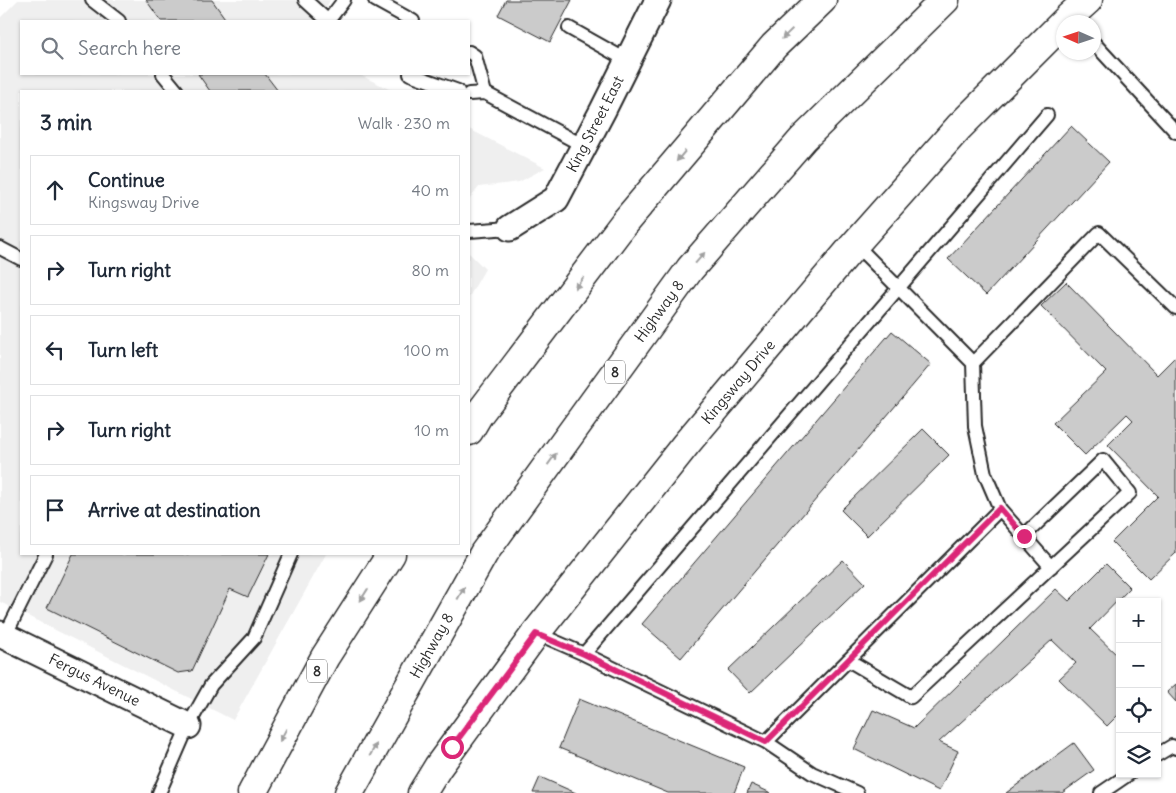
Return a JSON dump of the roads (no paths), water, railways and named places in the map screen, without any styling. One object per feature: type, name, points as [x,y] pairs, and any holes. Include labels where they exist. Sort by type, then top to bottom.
[{"type":"main road","points":[[470,429],[479,414],[624,223],[774,46],[822,0]]},
{"type":"main road","name":"Highway 8","points":[[350,793],[484,553],[690,270],[804,139],[945,0]]},
{"type":"main road","name":"Kingsway Drive","points":[[422,793],[438,767],[536,634],[686,444],[855,244],[960,127],[1077,13]]},
{"type":"main road","name":"8","points":[[252,793],[325,657],[390,555]]},
{"type":"street","name":"King Street East","points":[[510,228],[556,198],[658,0]]},
{"type":"street","name":"Fergus Avenue","points":[[3,635],[188,726]]},
{"type":"lane","points":[[92,0],[118,20]]},
{"type":"lane","points":[[305,0],[327,20]]},
{"type":"lane","points":[[329,20],[344,0]]},
{"type":"lane","points":[[375,0],[411,20]]},
{"type":"lane","points":[[569,28],[628,61]]},
{"type":"lane","points":[[1101,51],[1176,132]]},
{"type":"lane","points":[[470,53],[475,56],[485,93]]},
{"type":"lane","points":[[164,75],[176,90]]},
{"type":"lane","points":[[413,75],[455,90]]},
{"type":"lane","points":[[470,94],[485,93],[584,146]]},
{"type":"lane","points":[[584,654],[1047,115]]},
{"type":"lane","points":[[470,231],[510,228]]},
{"type":"lane","points":[[973,363],[1098,233],[1176,308]]},
{"type":"lane","points":[[855,244],[973,363],[975,426],[985,474],[1000,508],[1051,567]]},
{"type":"lane","points":[[0,248],[20,258]]},
{"type":"lane","points":[[848,660],[911,697],[1130,493],[1104,460],[1024,536]]},
{"type":"lane","points":[[766,742],[1000,508]]},
{"type":"lane","points":[[3,635],[45,555]]},
{"type":"lane","points":[[159,793],[188,726],[211,685],[254,638],[291,555]]},
{"type":"lane","points":[[536,634],[584,654],[766,742],[812,773],[857,793]]},
{"type":"lane","points":[[1161,753],[1172,746],[1176,748]]},
{"type":"lane","points":[[1101,793],[1123,778]]}]
